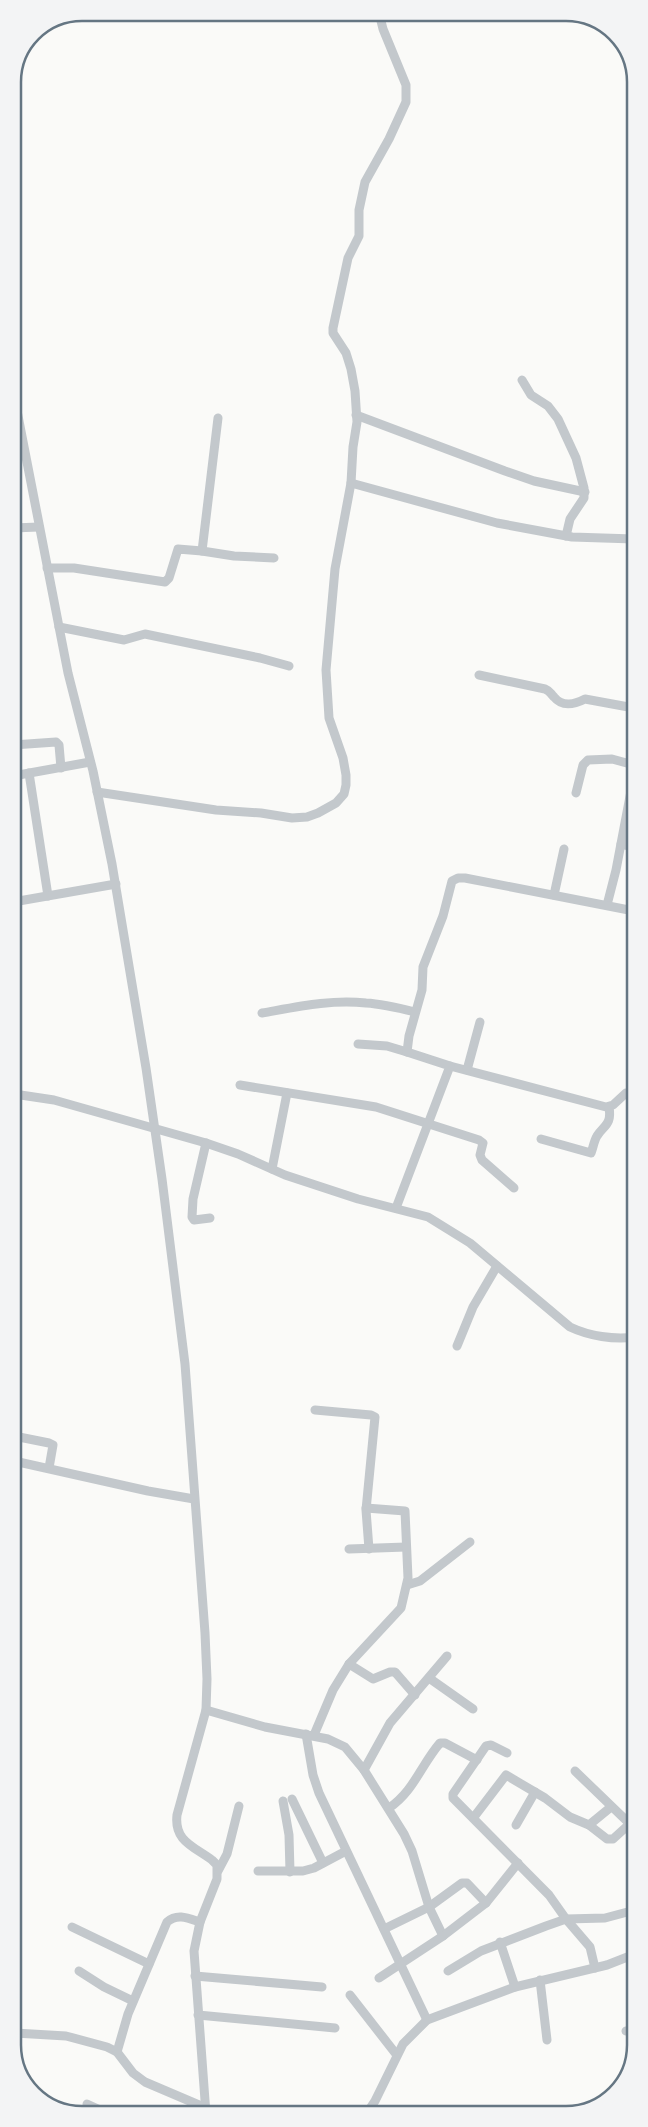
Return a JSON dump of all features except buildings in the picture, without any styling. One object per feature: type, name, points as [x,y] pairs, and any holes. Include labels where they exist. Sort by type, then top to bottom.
[{"type":"street","points":[[97,792],[216,810],[261,813],[292,818],[307,817],[318,813],[336,803],[344,794],[346,775],[329,718],[326,670],[335,569],[351,482],[356,416],[355,391],[351,369],[346,353],[332,328],[348,258],[359,236],[359,210],[365,182],[402,112],[407,93],[401,70],[381,21]]},
{"type":"street","points":[[522,380],[531,395],[548,406],[558,419],[576,458],[585,492],[584,498],[570,519],[569,537]]},
{"type":"street","points":[[356,416],[527,478],[585,492]]},
{"type":"street","points":[[202,551],[218,418]]},
{"type":"street","points":[[21,432],[59,627],[116,884],[155,1128],[184,1364],[207,1679],[206,1710],[176,1815],[176,1825],[178,1834],[217,1864],[218,1871],[217,1879],[200,1922],[194,1951],[206,2106]]},
{"type":"street","points":[[351,482],[497,523],[569,537],[627,539]]},
{"type":"street","points":[[21,528],[39,527]]},
{"type":"street","points":[[47,568],[74,568],[165,582],[169,578],[178,550],[274,558]]},
{"type":"street","points":[[59,627],[124,640],[146,634],[289,666]]},
{"type":"street","points":[[480,675],[545,689],[555,699],[570,705],[575,705],[585,699],[627,707]]},
{"type":"street","points":[[21,744],[56,742],[59,745],[61,768]]},
{"type":"street","points":[[576,793],[584,763],[588,760],[612,759],[627,763]]},
{"type":"street","points":[[21,775],[90,762]]},
{"type":"street","points":[[28,774],[48,896]]},
{"type":"street","points":[[607,905],[627,812]]},
{"type":"street","points":[[621,844],[627,845]]},
{"type":"street","points":[[554,895],[564,849]]},
{"type":"street","points":[[407,1052],[415,1012],[422,990],[423,967],[438,931],[450,885],[454,879],[465,878],[627,909]]},
{"type":"street","points":[[21,901],[116,884]]},
{"type":"street","points":[[262,1013],[342,1002],[379,1004],[415,1012]]},
{"type":"street","points":[[467,1070],[480,1022]]},
{"type":"street","points":[[358,1044],[387,1046],[450,1066],[609,1107]]},
{"type":"street","points":[[396,1208],[450,1066]]},
{"type":"street","points":[[240,1085],[376,1107],[482,1141],[483,1145],[480,1155],[482,1160],[514,1188]]},
{"type":"street","points":[[272,1169],[287,1093]]},
{"type":"street","points":[[609,1107],[627,1094]]},
{"type":"street","points":[[21,1095],[54,1100],[206,1143],[272,1169],[358,1199],[428,1217],[450,1229],[570,1327],[613,1338],[627,1338]]},
{"type":"street","points":[[541,1139],[591,1153],[596,1137],[607,1125],[610,1113],[609,1107]]},
{"type":"street","points":[[206,1143],[193,1199],[192,1217],[194,1220],[210,1218]]},
{"type":"street","points":[[457,1346],[473,1307],[497,1266]]},
{"type":"street","points":[[315,1410],[371,1414],[375,1417],[366,1508],[369,1549]]},
{"type":"street","points":[[21,1437],[49,1443],[54,1446],[49,1468]]},
{"type":"street","points":[[21,1462],[148,1491],[194,1499]]},
{"type":"street","points":[[366,1508],[405,1511],[407,1585],[401,1608],[349,1664],[310,1734],[313,1776],[346,1851],[427,2020]]},
{"type":"street","points":[[407,1585],[420,1581],[470,1542]]},
{"type":"street","points":[[348,1549],[406,1547]]},
{"type":"street","points":[[364,1770],[390,1724],[447,1656]]},
{"type":"street","points":[[349,1664],[373,1680],[390,1672],[395,1672],[415,1694]]},
{"type":"street","points":[[429,1678],[473,1709]]},
{"type":"street","points":[[206,1710],[265,1727],[310,1734],[337,1742],[345,1747],[364,1770],[389,1808],[412,1851],[429,1907],[443,1936]]},
{"type":"street","points":[[389,1808],[405,1796],[440,1743],[445,1743],[478,1760]]},
{"type":"street","points":[[507,1753],[488,1744],[452,1797],[549,1895],[566,1919],[590,1947],[595,1968]]},
{"type":"street","points":[[575,1771],[612,1807],[627,1818]]},
{"type":"street","points":[[474,1818],[506,1774],[570,1817],[589,1825],[604,1838],[610,1840],[627,1827]]},
{"type":"street","points":[[516,1825],[535,1792]]},
{"type":"street","points":[[290,1872],[290,1835],[287,1800],[323,1863]]},
{"type":"street","points":[[218,1871],[227,1854],[239,1806]]},
{"type":"street","points":[[589,1825],[612,1807]]},
{"type":"street","points":[[258,1871],[303,1871],[346,1851]]},
{"type":"street","points":[[379,1978],[443,1936],[486,1903],[518,1863]]},
{"type":"street","points":[[384,1929],[429,1907],[464,1882],[486,1903]]},
{"type":"street","points":[[448,1971],[464,1960],[500,1942],[566,1919],[605,1918],[627,1912]]},
{"type":"street","points":[[116,2052],[133,2001],[168,1922],[172,1918],[184,1917],[200,1922]]},
{"type":"street","points":[[72,1927],[149,1964]]},
{"type":"street","points":[[500,1942],[515,1987]]},
{"type":"street","points":[[371,2106],[402,2044],[427,2020],[515,1987],[595,1968],[627,1957]]},
{"type":"street","points":[[79,1971],[104,1988],[133,2001]]},
{"type":"street","points":[[195,1976],[322,1987]]},
{"type":"street","points":[[540,1980],[546,2040]]},
{"type":"street","points":[[350,1995],[396,2054]]},
{"type":"street","points":[[198,2015],[335,2028]]},
{"type":"street","points":[[21,2033],[66,2036],[107,2047],[116,2052],[133,2073],[145,2082],[195,2106]]},
{"type":"street","points":[[87,2104],[91,2106]]}]
